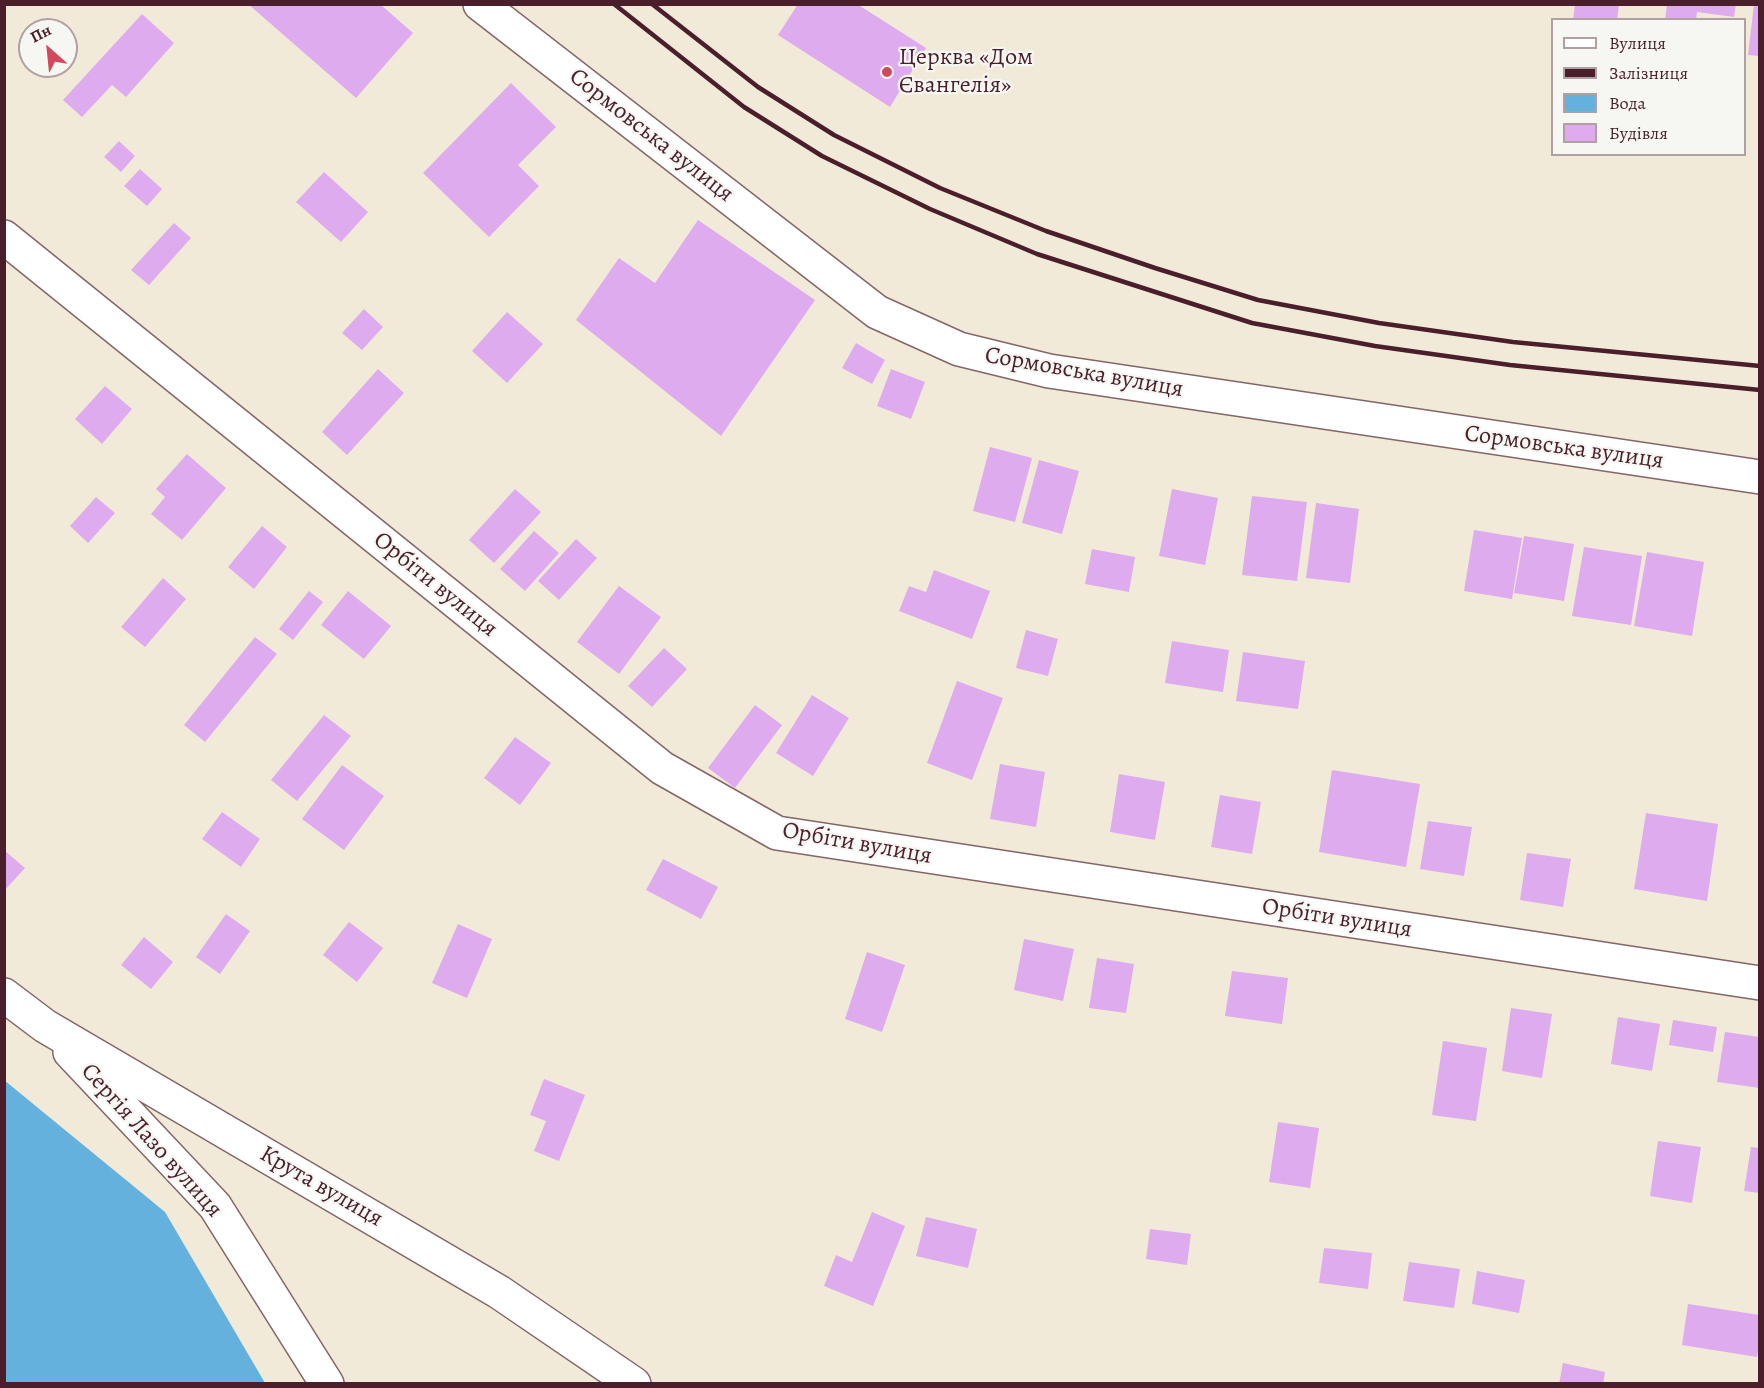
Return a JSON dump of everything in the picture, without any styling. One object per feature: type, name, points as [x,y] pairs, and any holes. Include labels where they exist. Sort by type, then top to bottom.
[{"type":"street","name":"Сормовська вулиця","points":[[480,4],[877,312],[959,350],[1049,371],[1760,477]]},
{"type":"street","name":"Орбіти вулиця","points":[[4,237],[662,768],[777,833],[1760,983]]},
{"type":"street","name":"Крута вулиця","points":[[4,995],[45,1026],[499,1292],[634,1383]]},
{"type":"street","name":"Сергія Лазо вулиця","points":[[45,1026],[215,1206],[327,1383]]},
{"type":"water","points":[[4,1080],[165,1212],[265,1383],[5,1383]]},
{"type":"building","points":[[248,4],[380,4],[413,33],[356,98]]},
{"type":"building","points":[[798,4],[857,4],[926,48],[890,107],[778,35]]},
{"type":"building","points":[[1667,4],[1736,4],[1734,17],[1697,12],[1696,18],[1665,18]]},
{"type":"building","points":[[1754,4],[1760,4],[1760,56],[1748,55]]},
{"type":"building","points":[[1575,5],[1619,5],[1617,18],[1573,18]]},
{"type":"building","points":[[142,14],[174,43],[126,97],[112,85],[82,117],[63,100]]},
{"type":"building","points":[[511,83],[556,127],[518,165],[539,186],[489,237],[423,173]]},
{"type":"building","points":[[119,141],[135,156],[121,172],[104,157]]},
{"type":"building","points":[[140,169],[162,189],[147,206],[124,186]]},
{"type":"building","points":[[324,172],[368,212],[341,242],[296,202]]},
{"type":"building","points":[[698,220],[815,300],[721,436],[576,320],[619,258],[655,283]]},
{"type":"building","points":[[174,223],[191,238],[149,285],[131,270]]},
{"type":"building","points":[[364,309],[383,327],[362,350],[342,333]]},
{"type":"building","points":[[507,312],[543,344],[507,383],[472,351]]},
{"type":"building","points":[[856,343],[885,360],[872,384],[842,368]]},
{"type":"building","points":[[378,369],[404,393],[347,455],[322,432]]},
{"type":"building","points":[[891,369],[925,382],[911,419],[877,406]]},
{"type":"building","points":[[105,386],[132,409],[102,444],[75,419]]},
{"type":"building","points":[[990,447],[1032,458],[1015,522],[973,511]]},
{"type":"building","points":[[187,454],[226,488],[182,540],[151,514],[165,497],[156,489]]},
{"type":"building","points":[[1039,460],[1079,471],[1062,534],[1022,523]]},
{"type":"building","points":[[515,489],[541,512],[494,563],[469,540]]},
{"type":"building","points":[[1172,489],[1218,498],[1205,565],[1159,556]]},
{"type":"building","points":[[1252,496],[1307,502],[1297,581],[1242,575]]},
{"type":"building","points":[[96,497],[115,513],[88,543],[70,526]]},
{"type":"building","points":[[1316,503],[1359,509],[1350,583],[1306,578]]},
{"type":"building","points":[[262,526],[287,547],[254,589],[228,567]]},
{"type":"building","points":[[1474,530],[1522,538],[1512,599],[1464,591]]},
{"type":"building","points":[[534,531],[559,553],[525,591],[500,569]]},
{"type":"building","points":[[1524,536],[1574,544],[1564,601],[1514,593]]},
{"type":"building","points":[[576,539],[597,558],[559,600],[538,581]]},
{"type":"building","points":[[1584,547],[1642,556],[1631,625],[1572,616]]},
{"type":"building","points":[[1092,549],[1135,557],[1129,592],[1085,584]]},
{"type":"building","points":[[1647,552],[1704,562],[1692,636],[1634,626]]},
{"type":"building","points":[[934,570],[990,591],[972,639],[899,611],[909,586],[926,592]]},
{"type":"building","points":[[163,578],[186,599],[145,647],[121,627]]},
{"type":"building","points":[[619,586],[661,617],[619,674],[577,642]]},
{"type":"building","points":[[309,591],[323,602],[293,640],[279,629]]},
{"type":"building","points":[[348,591],[391,626],[364,659],[321,625]]},
{"type":"building","points":[[1026,630],[1058,639],[1048,676],[1016,668]]},
{"type":"building","points":[[255,637],[277,654],[205,742],[184,725]]},
{"type":"building","points":[[1172,641],[1229,650],[1223,692],[1165,683]]},
{"type":"building","points":[[664,648],[687,669],[652,707],[628,686]]},
{"type":"building","points":[[1243,652],[1305,661],[1298,709],[1236,701]]},
{"type":"building","points":[[957,681],[1003,698],[972,780],[927,763]]},
{"type":"building","points":[[812,695],[849,718],[813,776],[776,753]]},
{"type":"building","points":[[755,705],[782,725],[735,788],[708,768]]},
{"type":"building","points":[[324,715],[351,736],[297,801],[271,780]]},
{"type":"building","points":[[515,737],[551,763],[520,805],[484,778]]},
{"type":"building","points":[[1000,764],[1045,772],[1036,827],[990,819]]},
{"type":"building","points":[[342,765],[384,796],[344,850],[302,819]]},
{"type":"building","points":[[1332,770],[1420,784],[1406,867],[1319,852]]},
{"type":"building","points":[[1119,774],[1165,782],[1155,840],[1110,832]]},
{"type":"building","points":[[1220,795],[1261,802],[1252,854],[1211,847]]},
{"type":"building","points":[[222,812],[260,839],[241,867],[202,839]]},
{"type":"building","points":[[1646,813],[1718,824],[1707,901],[1634,889]]},
{"type":"building","points":[[1428,821],[1472,827],[1464,876],[1420,869]]},
{"type":"building","points":[[4,850],[25,868],[4,891]]},
{"type":"building","points":[[1527,853],[1571,859],[1563,907],[1520,900]]},
{"type":"building","points":[[663,859],[718,887],[701,919],[646,890]]},
{"type":"building","points":[[226,914],[250,931],[220,974],[196,957]]},
{"type":"building","points":[[349,922],[383,948],[357,982],[323,955]]},
{"type":"building","points":[[458,924],[492,939],[467,998],[432,983]]},
{"type":"building","points":[[144,937],[173,962],[151,989],[121,965]]},
{"type":"building","points":[[1024,939],[1074,949],[1063,1001],[1014,990]]},
{"type":"building","points":[[867,952],[905,965],[882,1032],[845,1019]]},
{"type":"building","points":[[1097,958],[1134,964],[1126,1013],[1089,1008]]},
{"type":"building","points":[[1232,971],[1288,978],[1282,1024],[1225,1016]]},
{"type":"building","points":[[1511,1008],[1552,1014],[1542,1078],[1502,1071]]},
{"type":"building","points":[[1618,1017],[1660,1024],[1652,1071],[1611,1064]]},
{"type":"building","points":[[1673,1020],[1717,1027],[1713,1052],[1669,1045]]},
{"type":"building","points":[[1725,1032],[1760,1037],[1760,1088],[1717,1082]]},
{"type":"building","points":[[1443,1041],[1487,1048],[1476,1121],[1432,1115]]},
{"type":"building","points":[[544,1079],[585,1095],[559,1161],[534,1151],[546,1121],[530,1115]]},
{"type":"building","points":[[1278,1122],[1319,1128],[1310,1188],[1269,1182]]},
{"type":"building","points":[[1658,1141],[1701,1147],[1692,1203],[1650,1196]]},
{"type":"building","points":[[1751,1147],[1760,1148],[1760,1193],[1744,1191]]},
{"type":"building","points":[[872,1212],[905,1226],[873,1306],[824,1286],[836,1255],[852,1262]]},
{"type":"building","points":[[926,1217],[977,1229],[968,1268],[916,1256]]},
{"type":"building","points":[[1150,1229],[1191,1234],[1187,1265],[1146,1259]]},
{"type":"building","points":[[1324,1248],[1372,1253],[1368,1289],[1319,1283]]},
{"type":"building","points":[[1409,1262],[1460,1269],[1454,1308],[1403,1301]]},
{"type":"building","points":[[1477,1271],[1525,1280],[1519,1313],[1472,1304]]},
{"type":"building","points":[[1688,1304],[1760,1315],[1757,1357],[1682,1345]]},
{"type":"building","points":[[1563,1363],[1605,1372],[1603,1384],[1559,1384]]},
{"type":"railway","points":[[614,4],[744,107],[822,156],[930,209],[1037,254],[1252,323],[1375,346],[1510,365],[1760,390]]},
{"type":"railway","points":[[652,4],[758,87],[834,135],[940,188],[1046,231],[1155,268],[1258,300],[1379,323],[1513,342],[1760,366]]},
{"type":"place","name":"Церква «Дом Євангелія»","points":[[887,72]]}]
